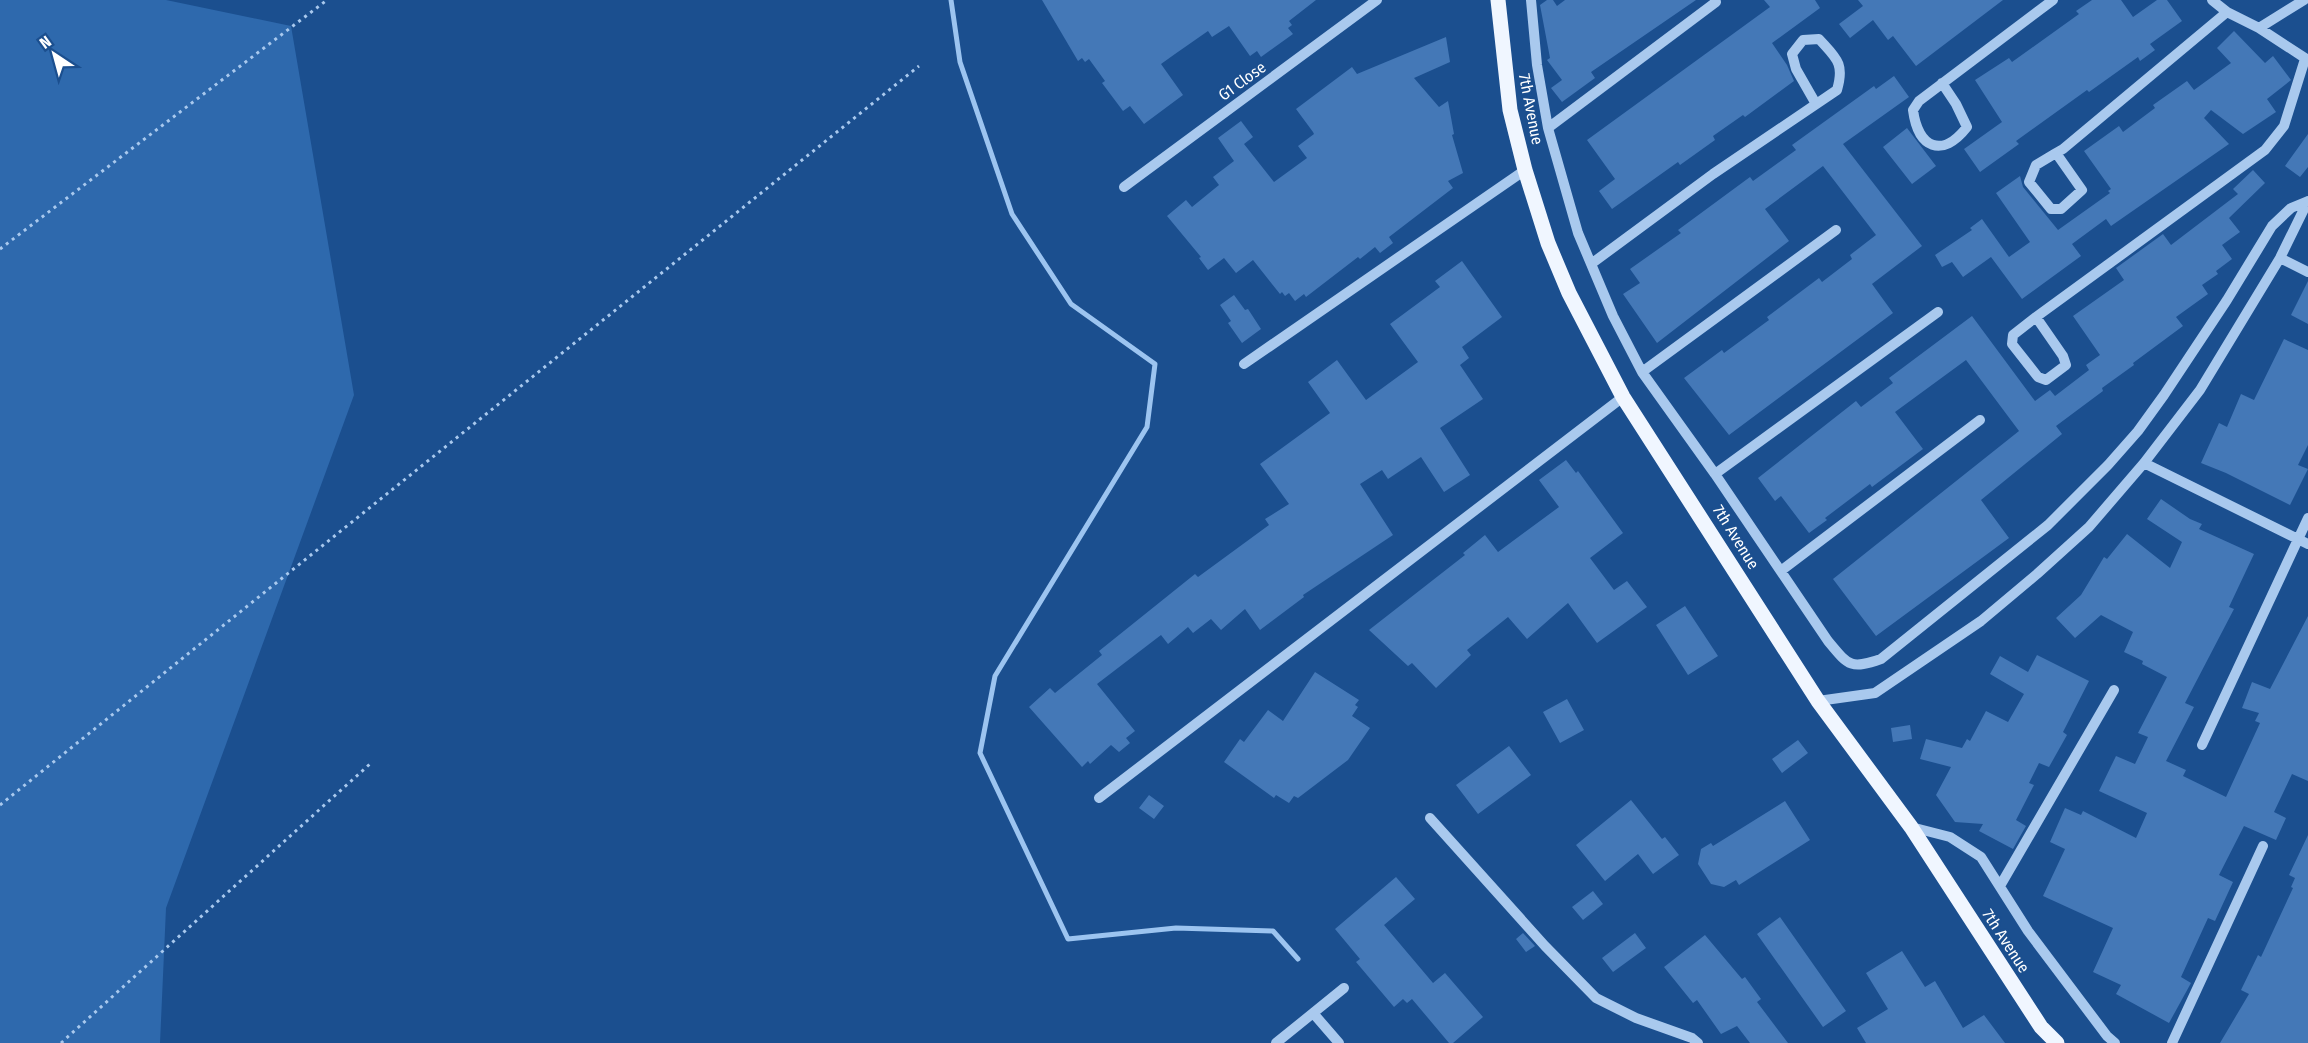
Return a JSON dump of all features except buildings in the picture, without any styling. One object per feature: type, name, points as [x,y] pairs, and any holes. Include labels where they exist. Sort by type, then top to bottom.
[{"type":"main road","name":"7th Avenue","points":[[1498,0],[1510,110],[1525,170],[1548,243],[1569,292],[1623,397],[1818,701],[1911,828],[2042,1027],[2057,1043]]},
{"type":"street","name":"G1 Close","points":[[1124,186],[1377,0]]},
{"type":"street","points":[[1531,0],[1537,65],[1548,128],[1578,233],[1613,316],[1642,372],[1782,570],[1828,640],[1844,660],[1861,666],[1881,659],[2048,525],[2108,465],[2138,431],[2157,404],[2227,300],[2272,226],[2291,208],[2308,201]]},
{"type":"street","points":[[1942,83],[1967,127],[1957,140],[1943,147],[1935,146],[1923,138],[1913,110],[1919,101],[1942,83],[2053,0]]},
{"type":"street","points":[[2036,317],[2063,356],[2066,365],[2046,380],[2038,377],[2012,344],[2013,335],[2036,317],[2265,150],[2284,126],[2307,60],[2259,28],[2227,12],[2212,0]]},
{"type":"street","points":[[2259,28],[2304,0]]},
{"type":"street","points":[[1548,128],[1716,2]]},
{"type":"street","points":[[2056,153],[2082,190],[2061,209],[2051,209],[2029,182],[2036,165],[2056,153],[2063,150],[2227,12]]},
{"type":"street","points":[[1591,264],[1713,174],[1816,104],[1836,90],[1842,73],[1834,56],[1819,39],[1803,40],[1792,54],[1796,69],[1816,104]]},
{"type":"street","points":[[1244,364],[1525,170]]},
{"type":"street","points":[[1818,701],[1875,693],[1981,621],[2089,527],[2144,463],[2200,390],[2280,258],[2308,201]]},
{"type":"street","points":[[1642,372],[1836,230]]},
{"type":"street","points":[[2280,258],[2308,272]]},
{"type":"street","points":[[1715,474],[1938,312]]},
{"type":"street","points":[[1099,798],[1623,397]]},
{"type":"street","points":[[1782,570],[1980,420]]},
{"type":"street","points":[[2144,463],[2303,542]]},
{"type":"street","points":[[2202,745],[2303,542],[2308,518]]},
{"type":"street","points":[[2000,885],[2114,690]]},
{"type":"street","points":[[1430,818],[1545,946],[1596,998],[1636,1018],[1692,1038],[1698,1043]]},
{"type":"street","points":[[1911,828],[1950,837],[1980,857],[2028,931],[2107,1036],[2115,1043]]},
{"type":"street","points":[[2172,1043],[2263,846]]},
{"type":"street","points":[[1276,1043],[1344,987]]},
{"type":"street","points":[[1313,1013],[1339,1043]]},
{"type":"path","points":[[0,249],[327,0]]},
{"type":"path","points":[[0,805],[919,66]]},
{"type":"path","points":[[61,1043],[371,762]]},
{"type":"shaded area","points":[[0,0],[166,0],[291,26],[354,395],[166,908],[160,1043],[0,1043]]},
{"type":"waterway","points":[[951,0],[960,62],[1012,214],[1071,304],[1155,364],[1147,427],[995,676],[980,753],[1068,939],[1176,928],[1273,931],[1298,959]]}]
